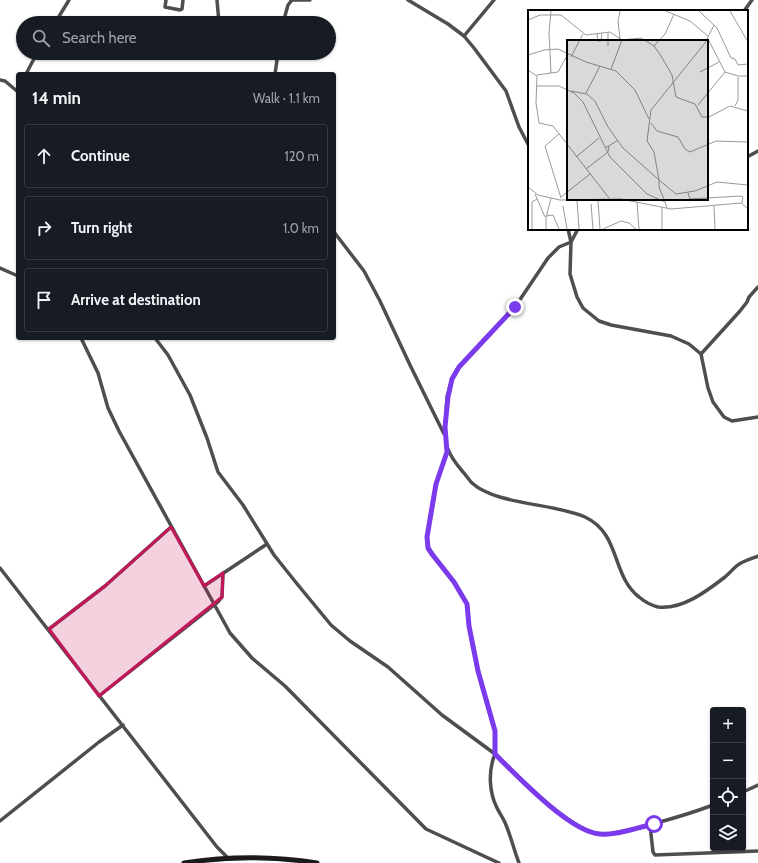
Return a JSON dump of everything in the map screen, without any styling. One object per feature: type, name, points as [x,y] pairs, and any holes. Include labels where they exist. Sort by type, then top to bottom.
[{"type":"main road","points":[[184,863],[264,858],[317,863]]},
{"type":"street","points":[[59,16],[69,0]]},
{"type":"street","points":[[166,0],[165,7],[180,10],[182,9],[183,0]]},
{"type":"street","points":[[217,0],[218,16]]},
{"type":"street","points":[[285,16],[288,5],[292,0],[310,0]]},
{"type":"street","points":[[408,0],[448,24],[464,36],[474,48],[506,91],[519,127],[528,144]]},
{"type":"street","points":[[464,36],[494,0]]},
{"type":"street","points":[[745,10],[752,0]]},
{"type":"street","points":[[27,72],[33,60]]},
{"type":"street","points":[[275,72],[277,60]]},
{"type":"street","points":[[0,81],[5,81],[16,90]]},
{"type":"street","points":[[748,156],[758,151]]},
{"type":"street","points":[[568,230],[571,242],[570,274],[582,308],[599,321],[611,325],[671,336],[688,344],[701,354],[708,388],[713,402],[724,417],[732,421],[758,417]]},
{"type":"street","points":[[519,863],[506,824],[492,795],[491,780],[492,762],[495,754],[495,731],[478,671],[469,626],[467,604],[454,582],[428,548],[427,537],[436,484],[447,452],[445,427],[448,397],[452,379],[459,367],[515,307],[548,258],[559,247],[571,242],[577,230]]},
{"type":"street","points":[[336,235],[364,271],[446,436]]},
{"type":"street","points":[[0,268],[16,274]]},
{"type":"street","points":[[701,354],[743,307],[758,287]]},
{"type":"street","points":[[82,340],[98,373],[111,414],[171,527],[230,633],[252,658],[285,686],[426,829],[499,863]]},
{"type":"street","points":[[156,340],[168,355],[190,395],[207,438],[218,472],[243,505],[274,555],[331,625],[350,641],[388,667],[442,715],[495,754],[564,817],[585,830],[601,834],[619,832],[685,816],[710,806]]},
{"type":"street","points":[[446,442],[448,451],[454,461],[472,484],[481,489],[495,495],[584,516],[596,523],[605,533],[612,546],[622,575],[632,591],[648,604],[658,607],[671,607],[687,602],[708,590],[741,563],[758,556]]},
{"type":"street","points":[[49,629],[105,586],[171,527]]},
{"type":"street","points":[[204,586],[267,544]]},
{"type":"street","points":[[0,568],[49,629],[99,696],[217,847],[229,859]]},
{"type":"street","points":[[99,696],[214,605],[222,597],[223,573]]},
{"type":"street","points":[[0,821],[99,742],[123,725]]},
{"type":"street","points":[[746,791],[758,785]]},
{"type":"street","points":[[650,825],[653,854],[655,855],[758,851]]},
{"type":"highlighted area","points":[[171,527],[204,586],[223,573],[222,597],[99,696],[49,629],[105,586]]},
{"type":"route","points":[[515,307],[459,367],[452,379],[448,397],[445,427],[447,452],[436,484],[427,537],[428,548],[454,582],[467,604],[469,626],[478,671],[495,731],[495,754],[564,817],[585,830],[601,834],[619,832],[654,824]]}]
